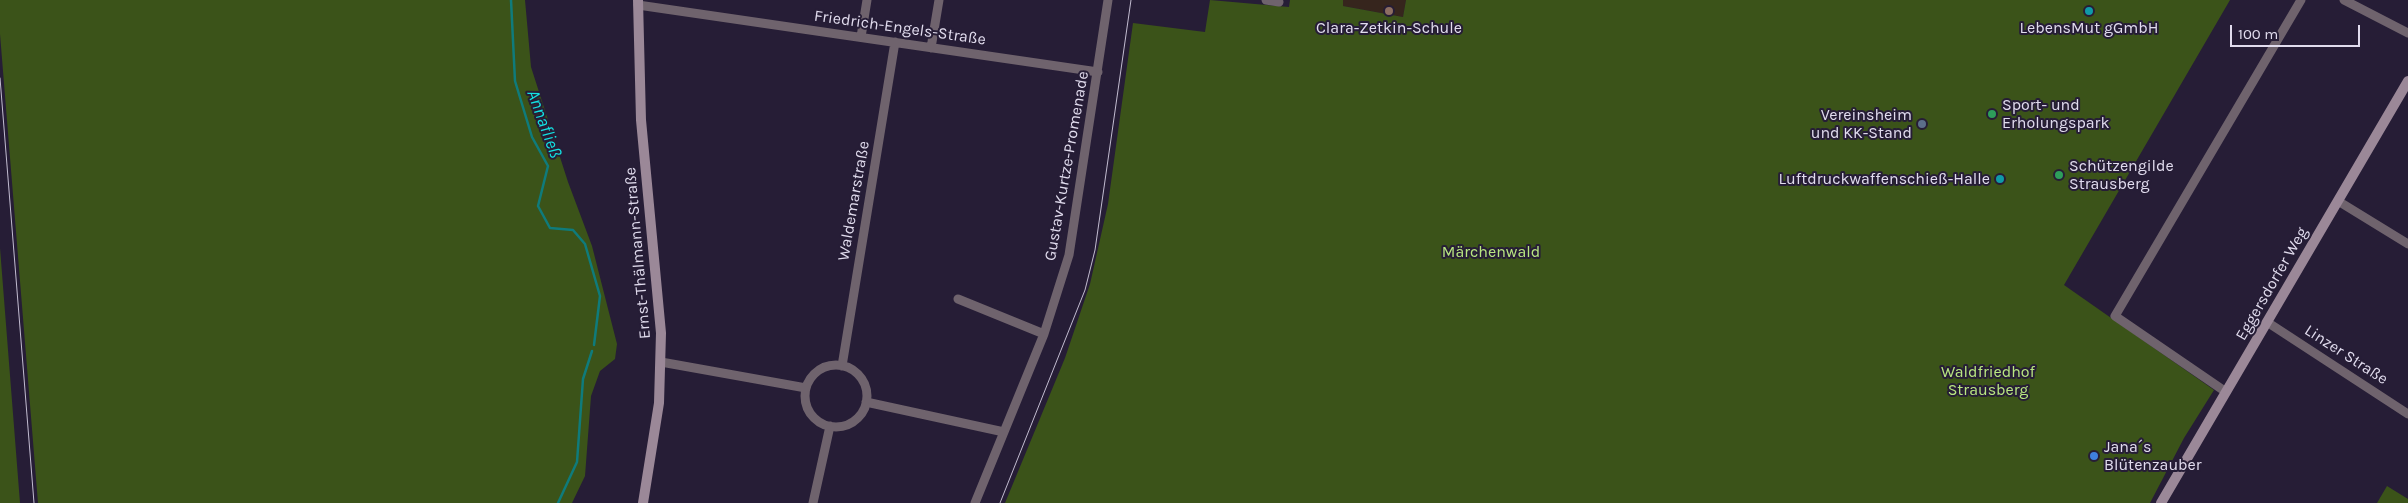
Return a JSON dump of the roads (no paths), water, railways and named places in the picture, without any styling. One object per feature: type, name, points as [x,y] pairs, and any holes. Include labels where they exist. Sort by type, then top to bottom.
[{"type":"main road","name":"Ernst-Thälmann-Straße","points":[[638,3],[641,120],[658,289],[661,362],[659,403],[644,503]]},
{"type":"main road","name":"Eggersdorfer Weg","points":[[2161,503],[2408,81]]},
{"type":"street","points":[[861,37],[867,0]]},
{"type":"street","points":[[931,48],[938,0]]},
{"type":"street","name":"Gustav-Kurtze-Promenade","points":[[975,503],[1044,334],[1069,255],[1108,0]]},
{"type":"street","points":[[1266,0],[1279,2]]},
{"type":"street","points":[[2226,392],[2115,316],[2301,0]]},
{"type":"street","points":[[2344,0],[2408,34]]},
{"type":"street","name":"Friedrich-Engels-Straße","points":[[638,3],[1098,72]]},
{"type":"street","name":"Waldemarstraße","points":[[842,366],[895,42]]},
{"type":"street","points":[[2338,201],[2408,244]]},
{"type":"street","points":[[958,299],[1044,334]]},
{"type":"street","name":"Linzer Straße","points":[[2267,322],[2408,414]]},
{"type":"street","points":[[661,362],[806,388]]},
{"type":"street","points":[[832,365],[842,366],[850,369],[860,377],[866,389],[866,402],[858,418],[849,424],[830,426],[820,423],[807,408],[806,388],[816,373],[832,365]]},
{"type":"street","points":[[866,402],[1004,432]]},
{"type":"street","points":[[813,503],[830,426]]},
{"type":"waterway","name":"Annafließ","points":[[511,0],[515,81],[532,137],[548,166],[538,206],[550,228],[573,230],[585,244],[600,296],[594,345]]},
{"type":"waterway","name":"Annafließ","points":[[558,503],[577,462],[583,379],[592,351]]},
{"type":"tram line","points":[[1000,503],[1085,290],[1095,250],[1131,0]]},
{"type":"tram line","points":[[0,78],[34,503]]},
{"type":"place","name":"Clara-Zetkin-Schule","points":[[1389,11]]},
{"type":"place","name":"LebensMut gGmbH","points":[[2089,11]]},
{"type":"place","name":"Sport- und Erholungspark","points":[[1992,114]]},
{"type":"place","name":"Vereinsheim und KK-Stand","points":[[1922,124]]},
{"type":"place","name":"Schützengilde Strausberg","points":[[2059,175]]},
{"type":"place","name":"Luftdruckwaffenschieß-Halle","points":[[2000,179]]},
{"type":"place","name":"Jana´s Blütenzauber","points":[[2094,456]]},
{"type":"park label","name":"Märchenwald","points":[[1491,252]]},
{"type":"park label","name":"Waldfriedhof Strausberg","points":[[1988,381]]}]
